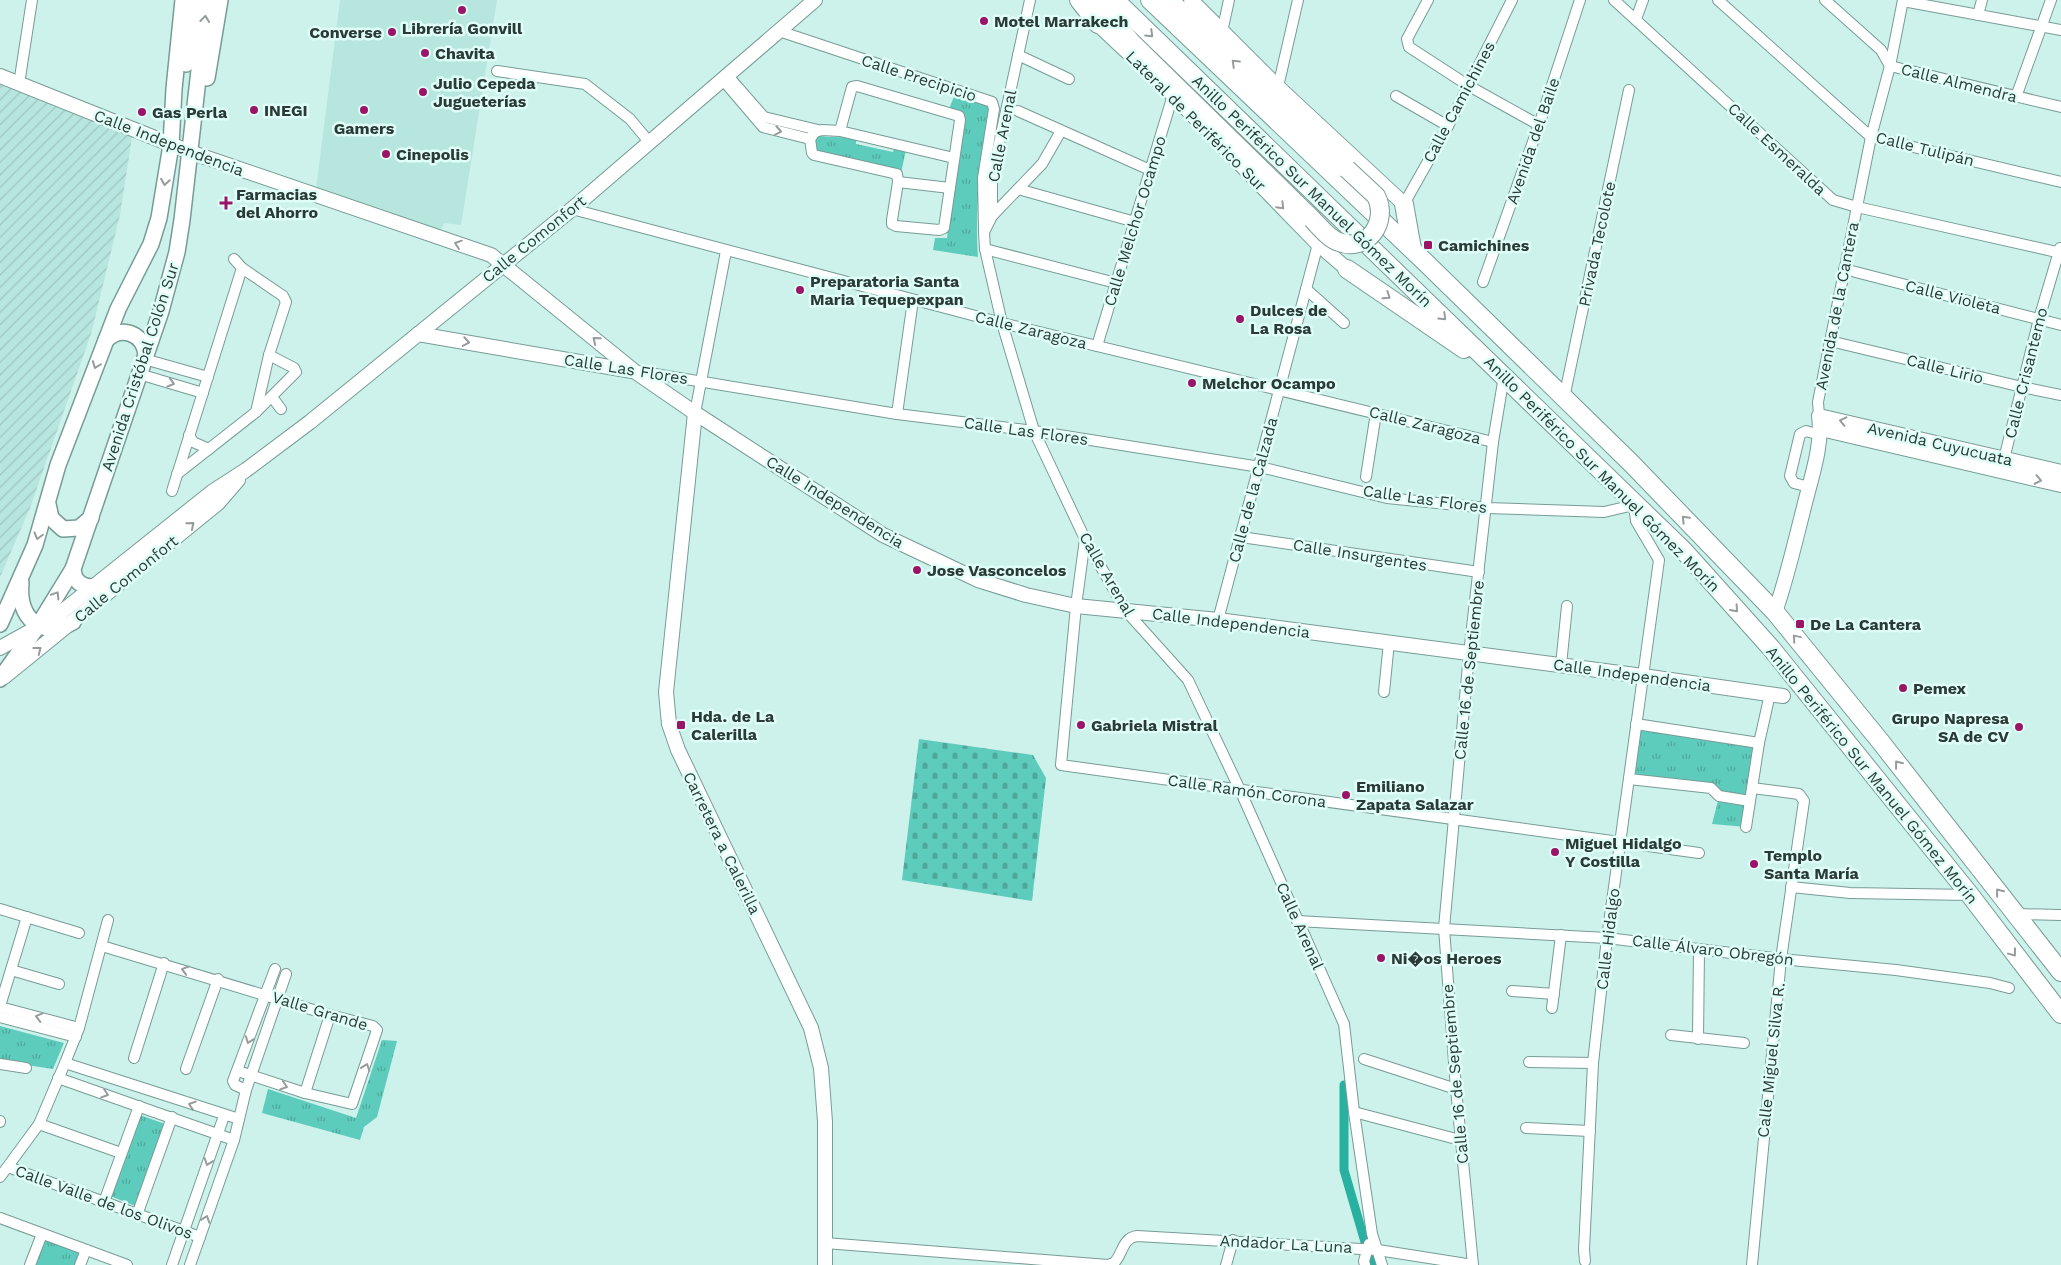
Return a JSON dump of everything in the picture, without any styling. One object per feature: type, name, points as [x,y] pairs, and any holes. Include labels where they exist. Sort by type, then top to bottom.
[{"type":"highway","points":[[1079,0],[1098,24]]},
{"type":"highway","points":[[1097,0],[1131,42],[1333,240],[1343,244],[1354,244],[1364,241],[1376,231],[1381,216],[1376,196],[1170,0]]},
{"type":"highway","name":"Anillo Periférico Sur Manuel Gómez Morín","points":[[1115,0],[1504,376],[1634,505],[1684,551],[1771,648],[1970,894],[2061,1014]]},
{"type":"highway","name":"Anillo Periférico Sur Manuel Gómez Morín","points":[[1150,0],[1412,249],[1630,463],[1775,612],[1858,712],[2061,972]]},
{"type":"highway","points":[[1404,204],[1412,249]]},
{"type":"highway","points":[[1346,269],[1504,376]]},
{"type":"main road","name":"Avenida Cristóbal Colón Sur","points":[[0,624],[23,577],[35,546],[58,465],[118,309],[151,244],[158,218],[172,139],[174,89],[183,0]]},
{"type":"main road","points":[[172,139],[179,117],[194,0]]},
{"type":"main road","name":"Avenida Cristóbal Colón Sur","points":[[0,680],[38,626],[73,569],[161,310],[177,252],[207,0]]},
{"type":"main road","points":[[192,137],[200,117],[220,0]]},
{"type":"main road","points":[[106,340],[118,332],[133,334],[141,340],[145,357]]},
{"type":"main road","points":[[48,502],[51,518],[63,529],[79,528],[91,518]]},
{"type":"main road","points":[[73,569],[78,582],[86,587],[94,587]]},
{"type":"main road","points":[[23,577],[20,591],[22,605],[28,616],[38,626],[54,628],[73,622]]},
{"type":"street","points":[[19,84],[32,0]]},
{"type":"street","name":"Calle Comonfort","points":[[0,648],[54,618],[212,492],[246,470],[418,334],[572,209],[815,0]]},
{"type":"street","name":"Calle Arenal","points":[[1030,0],[992,176],[992,216],[984,232],[985,249],[1002,323],[1034,431],[1085,538],[1126,611],[1188,680],[1240,790],[1344,1024],[1354,1112],[1371,1217],[1373,1249],[1364,1261],[1365,1265]]},
{"type":"street","name":"Lateral de Periférico Sur","points":[[1071,0],[1173,95],[1318,244],[1346,269]]},
{"type":"street","points":[[1191,0],[1278,87],[1404,204]]},
{"type":"street","points":[[1222,32],[1229,0]]},
{"type":"street","points":[[1278,87],[1298,0]]},
{"type":"street","points":[[1428,0],[1406,42],[1409,46],[1469,86],[1539,124]]},
{"type":"street","name":"Calle Camichines","points":[[1404,204],[1448,126],[1512,0]]},
{"type":"street","name":"Avenida del Baile","points":[[1483,282],[1539,124],[1580,0]]},
{"type":"street","name":"Calle Esmeralda","points":[[1614,0],[1827,196],[1857,208],[2060,251]]},
{"type":"street","points":[[1636,19],[1643,0]]},
{"type":"street","name":"Calle Tulipán","points":[[1718,0],[1871,137],[2061,182]]},
{"type":"street","name":"Calle Almendra","points":[[1825,0],[1880,50],[1890,66],[2061,107]]},
{"type":"street","points":[[1903,0],[2061,30]]},
{"type":"street","name":"Avenida de la Cantera","points":[[1775,612],[1785,584],[1809,487],[1820,426],[1818,402],[1871,137],[1890,66],[1903,0]]},
{"type":"street","points":[[1978,15],[1982,0]]},
{"type":"street","points":[[2016,97],[2051,0]]},
{"type":"street","name":"Calle Precipicio","points":[[779,31],[992,102],[994,109],[983,178],[984,232]]},
{"type":"street","points":[[1018,55],[1069,79]]},
{"type":"street","points":[[497,71],[585,84],[630,119],[650,143]]},
{"type":"street","name":"Calle Independencia","points":[[0,76],[172,139],[190,152],[491,255],[634,371],[695,413],[883,535],[978,580],[1026,595],[1076,606],[1218,620],[1776,695]]},
{"type":"street","points":[[725,78],[746,96],[764,118],[818,130],[840,132],[954,158]]},
{"type":"street","points":[[725,78],[763,127],[810,139]]},
{"type":"street","points":[[818,130],[810,139],[810,150],[814,155],[896,173],[898,182],[892,224],[896,226],[943,229],[959,116],[853,86],[840,132]]},
{"type":"street","name":"Privada Tecolote","points":[[1564,398],[1630,90]]},
{"type":"street","name":"Calle Melchor Ocampo","points":[[1097,346],[1173,95]]},
{"type":"street","points":[[1396,96],[1448,126]]},
{"type":"street","points":[[1018,111],[1150,170]]},
{"type":"street","points":[[992,216],[1042,164],[1061,131]]},
{"type":"street","points":[[898,182],[950,188]]},
{"type":"street","points":[[1018,189],[1135,222]]},
{"type":"street","name":"Calle Zaragoza","points":[[572,209],[1002,323],[1493,442]]},
{"type":"street","name":"Calle de la Calzada","points":[[1218,620],[1318,244]]},
{"type":"street","points":[[985,249],[1116,283]]},
{"type":"street","points":[[695,413],[726,251]]},
{"type":"street","name":"Calle Crisantemo","points":[[2002,465],[2038,320],[2060,251]]},
{"type":"street","points":[[234,259],[242,268],[286,299],[269,355],[256,412]]},
{"type":"street","points":[[172,491],[242,268]]},
{"type":"street","name":"Calle Violeta","points":[[1844,270],[2061,325]]},
{"type":"street","points":[[1306,289],[1344,323]]},
{"type":"street","points":[[897,414],[913,300]]},
{"type":"street","name":"Calle Las Flores","points":[[418,334],[897,414],[1034,431],[1260,467],[1387,498],[1487,508],[1604,512],[1634,505]]},
{"type":"street","name":"Calle Lirio","points":[[1830,341],[2061,395]]},
{"type":"street","points":[[177,474],[256,412],[296,372],[294,368],[269,355]]},
{"type":"street","points":[[145,357],[208,377]]},
{"type":"street","points":[[139,374],[203,393]]},
{"type":"street","name":"Calle 16 de Septiembre","points":[[1473,1265],[1460,1140],[1444,928],[1469,654],[1493,442],[1504,376]]},
{"type":"street","points":[[272,397],[281,409]]},
{"type":"street","name":"Carretera a Calerilla","points":[[695,413],[666,692],[669,724],[678,750],[811,1028],[821,1068],[825,1122],[825,1265]]},
{"type":"street","points":[[1366,477],[1376,413]]},
{"type":"street","points":[[1809,487],[1794,483],[1790,476],[1800,434],[1820,426]]},
{"type":"street","name":"Avenida Cuyucuata","points":[[1820,426],[2002,465],[2061,472]]},
{"type":"street","points":[[189,435],[193,442],[209,448]]},
{"type":"street","name":"Avenida Cuyucuata","points":[[2002,465],[2061,485]]},
{"type":"street","name":"Calle Comonfort","points":[[0,680],[218,503],[246,470]]},
{"type":"street","name":"Calle Hidalgo","points":[[1585,1261],[1594,1063],[1607,938],[1658,560],[1636,521],[1634,505]]},
{"type":"street","name":"Calle Insurgentes","points":[[1241,537],[1479,572]]},
{"type":"street","points":[[1076,606],[1085,538]]},
{"type":"street","name":"Calle Ramón Corona","points":[[1076,606],[1061,766],[1699,854]]},
{"type":"street","points":[[1561,665],[1567,606]]},
{"type":"street","points":[[1384,692],[1389,642]]},
{"type":"street","points":[[1746,827],[1759,743],[1776,695]]},
{"type":"street","points":[[1636,724],[1759,743]]},
{"type":"street","points":[[1628,779],[1711,788],[1719,796],[1750,801]]},
{"type":"street","name":"Calle Miguel Silva R.","points":[[1752,788],[1799,794],[1804,801],[1781,959],[1752,1265]]},
{"type":"street","points":[[1791,887],[1850,892],[1937,895],[1970,894]]},
{"type":"street","points":[[0,909],[79,934]]},
{"type":"street","points":[[2016,914],[2061,915]]},
{"type":"street","points":[[27,917],[0,1006],[77,1032]]},
{"type":"street","points":[[0,1177],[40,1124],[77,1032],[108,920]]},
{"type":"street","name":"Calle Álvaro Obregón","points":[[1297,921],[1607,938],[1781,959],[1896,970],[1990,983],[2009,988]]},
{"type":"street","points":[[1552,1008],[1562,935]]},
{"type":"street","name":"Valle Grande","points":[[102,946],[218,979],[330,1015],[373,1026],[377,1030],[377,1035],[352,1104],[305,1093],[238,1071]]},
{"type":"street","points":[[1698,1039],[1699,949]]},
{"type":"street","points":[[134,1058],[164,964]]},
{"type":"street","points":[[246,1090],[236,1085],[233,1080],[275,969]]},
{"type":"street","points":[[11,970],[59,984]]},
{"type":"street","points":[[190,1265],[234,1140],[246,1090],[286,974]]},
{"type":"street","points":[[186,1069],[218,979]]},
{"type":"street","points":[[1512,991],[1554,994]]},
{"type":"street","points":[[305,1093],[330,1015]]},
{"type":"street","points":[[0,1017],[77,1032]]},
{"type":"street","points":[[1671,1035],[1744,1043]]},
{"type":"street","points":[[1364,1059],[1456,1089]]},
{"type":"street","points":[[1529,1062],[1594,1063]]},
{"type":"street","points":[[65,1063],[224,1116],[239,1119]]},
{"type":"street","points":[[0,1064],[26,1068]]},
{"type":"street","points":[[58,1078],[234,1140]]},
{"type":"street","points":[[104,1202],[138,1106]]},
{"type":"street","points":[[1354,1112],[1460,1140]]},
{"type":"street","points":[[172,1265],[224,1116]]},
{"type":"street","points":[[137,1214],[172,1117]]},
{"type":"street","points":[[40,1124],[122,1153]]},
{"type":"street","points":[[1526,1128],[1590,1131]]},
{"type":"street","name":"Calle Valle de los Olivos","points":[[8,1167],[200,1237]]},
{"type":"street","points":[[0,1218],[127,1265]]},
{"type":"street","points":[[30,1265],[42,1234]]},
{"type":"street","name":"Andador La Luna","points":[[1114,1264],[1130,1237],[1233,1240],[1373,1249],[1473,1265]]},
{"type":"street","points":[[1226,1265],[1233,1240]]},
{"type":"street","points":[[825,1244],[1114,1264]]},
{"type":"street","points":[[1373,1249],[1382,1265]]},
{"type":"street","points":[[80,1265],[86,1250]]},
{"type":"shaded area","points":[[340,0],[497,0],[461,225],[444,223],[441,230],[316,189]]},
{"type":"shaded area","points":[[0,84],[132,137],[120,215],[91,334],[30,508],[0,577]]},
{"type":"green space","points":[[955,94],[987,105],[989,109],[978,201],[978,257],[933,250],[935,238],[947,238],[964,114],[949,109]]},
{"type":"green space","points":[[820,136],[856,139],[856,144],[893,152],[894,148],[906,150],[901,173],[816,153],[815,138]]},
{"type":"green space","points":[[1636,724],[1759,743],[1746,827],[1712,824],[1719,797],[1711,788],[1629,779]]},
{"type":"green space","points":[[919,739],[1033,755],[1046,778],[1032,901],[902,880]]},
{"type":"green space","points":[[0,1026],[64,1043],[53,1069],[0,1061]]},
{"type":"green space","points":[[382,1040],[397,1041],[377,1117],[364,1127],[360,1140],[262,1113],[268,1089],[356,1118]]},
{"type":"green space","points":[[140,1115],[168,1125],[138,1207],[110,1196]]},
{"type":"green space","points":[[44,1238],[83,1252],[78,1265],[33,1265]]},
{"type":"waterway","points":[[1344,1085],[1344,1170],[1365,1242]]},
{"type":"waterway","points":[[1369,1256],[1372,1265]]},
{"type":"place","name":"Librería Gonvill","points":[[462,10]]},
{"type":"place","name":"Motel Marrakech","points":[[984,21]]},
{"type":"place","name":"Converse","points":[[392,32]]},
{"type":"place","name":"Chavita","points":[[425,53]]},
{"type":"place","name":"Julio Cepeda Jugueterías","points":[[423,92]]},
{"type":"place","name":"INEGI","points":[[254,110]]},
{"type":"place","name":"Gamers","points":[[364,110]]},
{"type":"place","name":"Gas Perla","points":[[142,112]]},
{"type":"place","name":"Cinepolis","points":[[386,154]]},
{"type":"place","name":"Farmacias del Ahorro","points":[[226,203]]},
{"type":"place","name":"Camichines","points":[[1428,245]]},
{"type":"place","name":"Preparatoria Santa Maria Tequepexpan","points":[[800,290]]},
{"type":"place","name":"Dulces de La Rosa","points":[[1240,319]]},
{"type":"place","name":"Melchor Ocampo","points":[[1192,383]]},
{"type":"place","name":"Jose Vasconcelos","points":[[917,570]]},
{"type":"place","name":"De La Cantera","points":[[1800,624]]},
{"type":"place","name":"Pemex","points":[[1903,688]]},
{"type":"place","name":"Hda. de La Calerilla","points":[[681,725]]},
{"type":"place","name":"Gabriela Mistral","points":[[1081,725]]},
{"type":"place","name":"Grupo Napresa SA de CV","points":[[2019,727]]},
{"type":"place","name":"Emiliano Zapata Salazar","points":[[1346,795]]},
{"type":"place","name":"Miguel Hidalgo Y Costilla","points":[[1555,852]]},
{"type":"place","name":"Templo Santa María","points":[[1754,864]]},
{"type":"place","name":"Ni�os Heroes","points":[[1381,958]]}]
